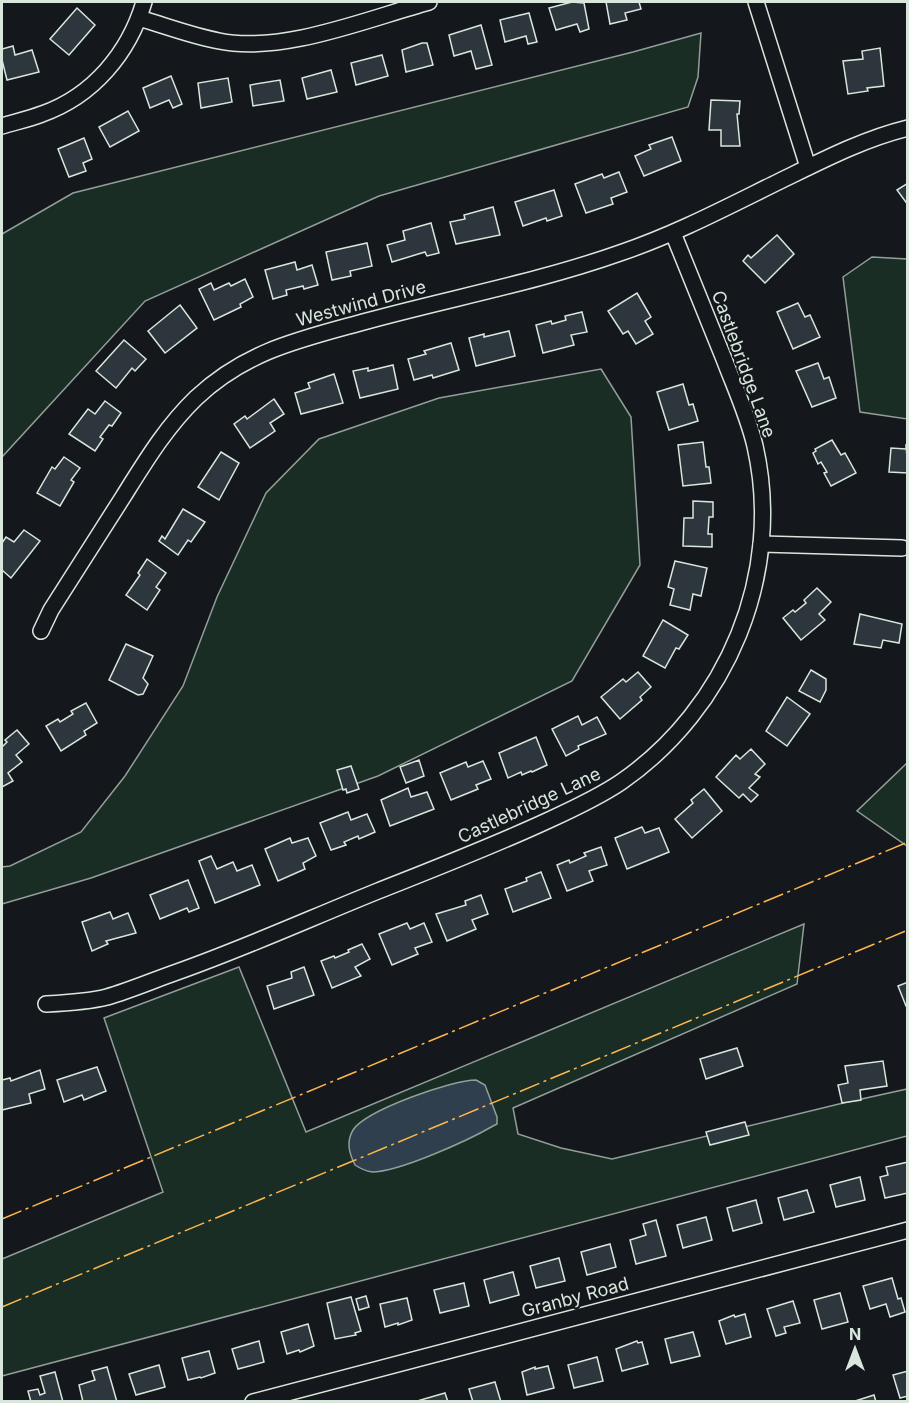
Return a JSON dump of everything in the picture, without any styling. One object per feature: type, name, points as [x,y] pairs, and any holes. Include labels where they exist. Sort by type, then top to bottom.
[{"type":"street","points":[[2,126],[43,114],[84,92],[120,55],[139,18],[144,2]]},
{"type":"street","points":[[139,18],[220,41],[250,44],[274,43],[299,39],[429,2]]},
{"type":"street","points":[[756,2],[808,167]]},
{"type":"street","name":"Westwind Drive","points":[[41,631],[51,610],[154,448],[174,421],[197,397],[223,376],[251,359],[282,344],[540,277],[619,254],[673,233],[808,167],[887,133],[908,128]]},
{"type":"street","name":"Castlebridge Lane","points":[[46,1004],[81,1002],[108,997],[215,959],[509,838],[619,784],[673,738],[697,710],[718,679],[746,619],[757,576],[761,544],[761,483],[755,447],[745,412],[673,233]]},
{"type":"street","points":[[761,544],[902,548]]},
{"type":"street","name":"Granby Road","points":[[253,1401],[908,1230]]},
{"type":"green space","points":[[701,33],[698,77],[688,107],[379,196],[145,301],[2,457],[2,234],[73,193]]},
{"type":"green space","points":[[872,257],[907,259],[907,419],[860,412],[843,277]]},
{"type":"green space","points":[[601,369],[631,417],[640,565],[572,681],[378,776],[91,878],[2,904],[2,867],[10,866],[81,832],[125,776],[183,686],[217,597],[266,493],[319,439],[439,398]]},
{"type":"green space","points":[[907,763],[907,846],[857,811]]},
{"type":"green space","points":[[804,924],[797,984],[513,1108],[518,1134],[561,1148],[612,1159],[907,1089],[907,1136],[2,1376],[2,1259],[163,1192],[104,1018],[239,967],[306,1132]]},
{"type":"water","points":[[476,1080],[485,1085],[497,1117],[497,1124],[451,1147],[399,1167],[372,1172],[355,1165],[349,1143],[353,1130],[361,1122],[391,1105],[410,1098],[448,1085]]},
{"type":"building","points":[[572,2],[584,3],[589,29],[580,32],[577,24],[556,30],[549,8]]},
{"type":"building","points":[[606,2],[639,2],[641,9],[625,13],[627,20],[610,24]]},
{"type":"building","points":[[77,8],[95,25],[69,55],[50,39]]},
{"type":"building","points":[[529,13],[537,42],[528,44],[526,36],[505,42],[500,20]]},
{"type":"building","points":[[481,25],[492,65],[476,69],[471,51],[454,56],[449,35]]},
{"type":"building","points":[[427,43],[433,65],[406,72],[402,50]]},
{"type":"building","points":[[13,46],[15,55],[32,50],[39,72],[7,80],[2,49]]},
{"type":"building","points":[[880,48],[884,86],[848,94],[843,61],[863,59],[862,51]]},
{"type":"building","points":[[382,55],[388,76],[356,85],[351,63]]},
{"type":"building","points":[[331,70],[337,92],[307,99],[302,78]]},
{"type":"building","points":[[171,76],[182,104],[173,108],[169,100],[150,108],[143,88]]},
{"type":"building","points":[[228,78],[232,102],[201,108],[198,83]]},
{"type":"building","points":[[280,80],[284,101],[253,106],[250,85]]},
{"type":"building","points":[[711,100],[740,101],[739,114],[737,114],[740,146],[721,146],[721,130],[709,130]]},
{"type":"building","points":[[128,111],[139,131],[110,147],[99,127]]},
{"type":"building","points":[[672,137],[681,161],[644,176],[635,156],[651,149],[649,145]]},
{"type":"building","points":[[84,138],[92,159],[83,163],[86,171],[69,177],[58,149]]},
{"type":"building","points":[[619,172],[627,192],[611,198],[613,204],[586,213],[575,184],[602,174],[604,178]]},
{"type":"building","points":[[908,183],[908,205],[897,190]]},
{"type":"building","points":[[554,190],[562,216],[547,221],[546,218],[523,226],[515,202]]},
{"type":"building","points":[[493,207],[500,235],[456,244],[450,222],[465,219],[464,215]]},
{"type":"building","points":[[431,223],[439,253],[427,256],[425,252],[392,262],[387,245],[405,240],[403,231]]},
{"type":"building","points":[[777,235],[794,254],[765,283],[743,261],[748,255],[751,258]]},
{"type":"building","points":[[367,243],[372,266],[350,271],[351,276],[332,280],[326,252]]},
{"type":"building","points":[[295,262],[297,270],[312,265],[318,285],[286,290],[287,295],[273,299],[265,270]]},
{"type":"building","points":[[245,279],[253,297],[240,304],[241,307],[214,320],[199,289],[211,283],[214,290],[229,283],[231,286]]},
{"type":"building","points":[[637,293],[651,317],[645,321],[653,334],[636,344],[628,331],[623,334],[608,311]]},
{"type":"building","points":[[798,303],[805,317],[810,315],[820,337],[793,349],[777,312]]},
{"type":"building","points":[[180,305],[197,328],[165,353],[148,331]]},
{"type":"building","points":[[582,312],[587,332],[571,335],[574,345],[543,353],[536,325],[551,321],[552,324],[566,320],[565,316]]},
{"type":"building","points":[[509,331],[515,356],[476,366],[469,338]]},
{"type":"building","points":[[124,340],[146,359],[135,371],[132,368],[116,388],[96,371]]},
{"type":"building","points":[[451,343],[459,370],[433,378],[432,375],[414,380],[408,359],[426,354],[424,351]]},
{"type":"building","points":[[818,363],[824,379],[829,377],[836,398],[812,407],[796,371]]},
{"type":"building","points":[[393,365],[398,389],[360,398],[353,371],[368,368],[368,371]]},
{"type":"building","points":[[334,374],[343,403],[301,414],[295,393],[310,388],[308,383]]},
{"type":"building","points":[[683,384],[689,405],[693,404],[698,421],[669,430],[657,392]]},
{"type":"building","points":[[274,399],[284,414],[270,423],[275,431],[250,448],[234,424],[245,416],[247,419]]},
{"type":"building","points":[[105,401],[121,413],[100,437],[103,439],[95,451],[69,434],[88,409],[95,414]]},
{"type":"building","points":[[832,440],[841,455],[845,453],[856,473],[831,486],[824,473],[827,472],[821,462],[818,464],[813,453],[815,449]]},
{"type":"building","points":[[703,442],[706,467],[709,467],[711,483],[683,486],[678,445]]},
{"type":"building","points":[[906,444],[908,473],[889,472],[891,448],[906,449]]},
{"type":"building","points":[[221,452],[239,463],[219,500],[198,487]]},
{"type":"building","points":[[64,457],[80,468],[71,480],[74,482],[60,506],[37,493],[52,467],[55,469]]},
{"type":"building","points":[[693,501],[713,502],[713,517],[709,517],[708,534],[712,534],[712,547],[683,546],[684,518],[693,518]]},
{"type":"building","points":[[183,509],[205,522],[191,542],[188,540],[178,555],[159,541],[162,536],[165,539]]},
{"type":"building","points":[[24,530],[40,541],[11,578],[2,570],[2,543],[6,537],[14,542]]},
{"type":"building","points":[[147,559],[166,573],[156,587],[160,590],[147,610],[126,595],[140,575],[138,573]]},
{"type":"building","points":[[675,561],[707,568],[701,596],[693,594],[690,610],[670,605],[674,589],[668,587]]},
{"type":"building","points":[[817,588],[831,602],[819,614],[825,620],[801,640],[783,618],[806,603],[804,600]]},
{"type":"building","points":[[860,614],[902,624],[899,643],[883,640],[881,648],[854,644]]},
{"type":"building","points":[[663,620],[688,635],[679,649],[676,648],[665,668],[643,656]]},
{"type":"building","points":[[126,644],[153,656],[143,678],[148,684],[143,694],[138,695],[109,680]]},
{"type":"building","points":[[811,670],[826,679],[826,690],[820,702],[799,691]]},
{"type":"building","points":[[638,672],[651,687],[640,697],[642,700],[620,719],[601,697],[623,679],[626,682]]},
{"type":"building","points":[[787,697],[810,714],[787,746],[766,731]]},
{"type":"building","points":[[86,703],[97,723],[84,731],[86,735],[61,751],[46,726],[58,719],[60,722],[73,714],[71,711]]},
{"type":"building","points":[[578,716],[582,725],[597,717],[606,734],[578,746],[579,749],[566,756],[552,729]]},
{"type":"building","points":[[17,730],[29,744],[16,755],[22,762],[8,773],[13,781],[2,787],[2,747],[7,742],[5,740]]},
{"type":"building","points":[[536,737],[547,765],[532,772],[522,775],[521,772],[508,778],[499,753]]},
{"type":"building","points":[[751,749],[765,764],[755,774],[760,777],[749,788],[758,795],[751,802],[743,794],[739,798],[716,777],[736,755],[740,759]]},
{"type":"building","points":[[419,760],[424,776],[406,783],[400,767]]},
{"type":"building","points":[[483,761],[491,779],[476,785],[478,789],[451,800],[440,773],[466,762],[468,767]]},
{"type":"building","points":[[351,766],[359,789],[347,793],[346,789],[343,790],[337,770]]},
{"type":"building","points":[[408,788],[411,797],[427,792],[434,809],[390,826],[381,800]]},
{"type":"building","points":[[704,789],[722,811],[692,838],[675,819],[693,803],[691,800]]},
{"type":"building","points":[[348,812],[351,820],[367,814],[375,832],[359,839],[358,836],[344,842],[346,845],[331,850],[320,823]]},
{"type":"building","points":[[642,827],[645,833],[659,828],[669,852],[627,869],[615,838]]},
{"type":"building","points":[[290,838],[292,843],[308,838],[316,856],[303,863],[305,869],[278,881],[265,849]]},
{"type":"building","points":[[601,847],[607,865],[589,871],[593,881],[567,891],[557,865],[569,860],[570,863],[586,856],[584,853]]},
{"type":"building","points":[[211,856],[217,869],[233,862],[237,871],[252,865],[260,885],[215,903],[199,861]]},
{"type":"building","points":[[541,872],[551,898],[513,912],[505,889],[527,881],[526,878]]},
{"type":"building","points":[[188,880],[199,908],[189,912],[187,908],[160,919],[150,895]]},
{"type":"building","points":[[481,895],[488,914],[472,920],[476,929],[447,941],[436,914],[466,905],[465,901]]},
{"type":"building","points":[[110,912],[113,919],[128,913],[136,933],[106,941],[108,944],[92,951],[82,922]]},
{"type":"building","points":[[407,923],[410,929],[424,923],[432,942],[415,948],[418,954],[392,965],[379,934]]},
{"type":"building","points":[[362,944],[370,959],[355,967],[361,976],[332,988],[321,961],[334,956],[335,958]]},
{"type":"building","points":[[304,967],[314,995],[274,1009],[267,986],[292,978],[291,972]]},
{"type":"building","points":[[908,982],[908,1005],[906,1006],[898,986]]},
{"type":"building","points":[[737,1048],[743,1066],[706,1079],[700,1059]]},
{"type":"building","points":[[883,1061],[887,1086],[860,1090],[861,1100],[842,1103],[838,1085],[848,1083],[845,1066]]},
{"type":"building","points":[[97,1067],[106,1091],[84,1100],[82,1095],[64,1102],[57,1080]]},
{"type":"building","points":[[40,1070],[45,1089],[29,1094],[31,1103],[2,1110],[2,1080],[10,1078],[11,1081]]},
{"type":"building","points":[[745,1122],[749,1135],[710,1145],[706,1132]]},
{"type":"building","points":[[908,1162],[908,1193],[885,1198],[880,1177],[888,1175],[886,1167]]},
{"type":"building","points":[[860,1177],[865,1200],[836,1207],[830,1185]]},
{"type":"building","points":[[807,1190],[814,1212],[784,1220],[778,1198]]},
{"type":"building","points":[[756,1200],[762,1223],[733,1231],[727,1208]]},
{"type":"building","points":[[706,1217],[712,1240],[683,1248],[677,1225]]},
{"type":"building","points":[[656,1220],[666,1256],[636,1264],[630,1240],[646,1235],[643,1224]]},
{"type":"building","points":[[610,1244],[616,1267],[587,1275],[581,1252]]},
{"type":"building","points":[[559,1258],[565,1281],[536,1288],[530,1266]]},
{"type":"building","points":[[513,1272],[519,1295],[490,1303],[484,1280]]},
{"type":"building","points":[[892,1278],[898,1299],[901,1298],[905,1312],[890,1317],[886,1304],[870,1309],[863,1286]]},
{"type":"building","points":[[464,1283],[469,1306],[440,1313],[434,1290]]},
{"type":"building","points":[[840,1293],[848,1322],[822,1329],[814,1300]]},
{"type":"building","points":[[366,1296],[369,1307],[359,1310],[356,1299]]},
{"type":"building","points":[[351,1297],[361,1331],[355,1333],[356,1335],[335,1339],[327,1303]]},
{"type":"building","points":[[407,1298],[412,1320],[385,1327],[380,1304]]},
{"type":"building","points":[[793,1301],[800,1323],[784,1327],[786,1333],[776,1336],[767,1309]]},
{"type":"building","points":[[745,1314],[751,1337],[726,1344],[719,1321],[734,1315],[735,1317]]},
{"type":"building","points":[[308,1324],[314,1346],[287,1354],[281,1332]]},
{"type":"building","points":[[693,1332],[700,1356],[671,1363],[665,1339]]},
{"type":"building","points":[[259,1341],[264,1362],[238,1369],[232,1349]]},
{"type":"building","points":[[637,1341],[642,1342],[648,1364],[622,1371],[616,1349]]},
{"type":"building","points":[[209,1351],[215,1373],[188,1380],[182,1358]]},
{"type":"building","points":[[597,1357],[603,1381],[574,1388],[568,1365]]},
{"type":"building","points":[[159,1365],[165,1387],[136,1395],[129,1374]]},
{"type":"building","points":[[548,1366],[554,1388],[527,1395],[522,1372],[535,1367],[535,1369]]},
{"type":"building","points":[[107,1367],[117,1402],[83,1402],[79,1385],[95,1380],[92,1371]]},
{"type":"building","points":[[908,1371],[908,1396],[900,1398],[893,1375]]},
{"type":"building","points":[[55,1372],[63,1402],[31,1402],[28,1391],[38,1389],[40,1395],[45,1393],[40,1376]]},
{"type":"building","points":[[495,1382],[501,1402],[473,1402],[469,1389]]},
{"type":"building","points":[[445,1393],[448,1402],[417,1402],[417,1401]]},
{"type":"building","points":[[874,1395],[876,1402],[852,1402]]},
{"type":"power","points":[[2,1219],[908,842]]},
{"type":"power","points":[[2,1307],[908,930]]}]
